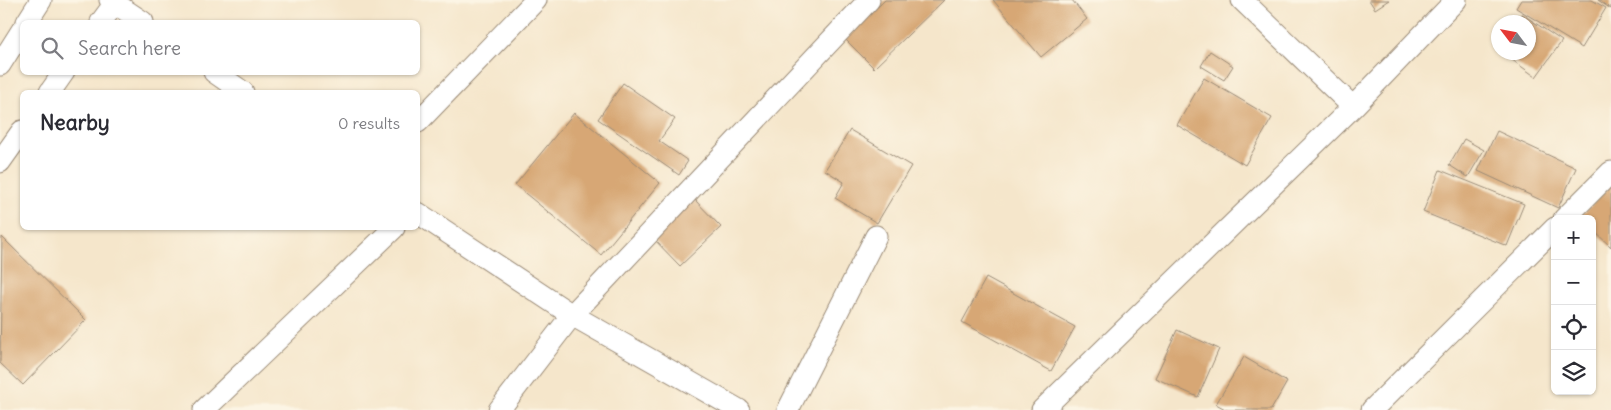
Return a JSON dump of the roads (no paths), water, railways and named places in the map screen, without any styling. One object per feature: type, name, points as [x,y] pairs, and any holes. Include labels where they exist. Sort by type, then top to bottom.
[{"type":"street","points":[[28,20],[41,0]]},
{"type":"street","points":[[420,120],[536,0]]},
{"type":"street","points":[[499,410],[572,315],[869,0]]},
{"type":"street","points":[[1242,0],[1353,107]]},
{"type":"street","points":[[1042,410],[1353,107],[1456,0]]},
{"type":"street","points":[[102,20],[112,1],[140,20]]},
{"type":"street","points":[[0,65],[20,33]]},
{"type":"street","points":[[51,90],[62,75]]},
{"type":"street","points":[[218,75],[240,90]]},
{"type":"street","points":[[0,162],[20,134]]},
{"type":"street","points":[[1568,215],[1611,172]]},
{"type":"street","points":[[420,214],[572,315],[739,410]]},
{"type":"street","points":[[204,410],[392,230]]},
{"type":"street","points":[[1372,410],[1551,232]]},
{"type":"street","points":[[788,410],[876,236]]}]
